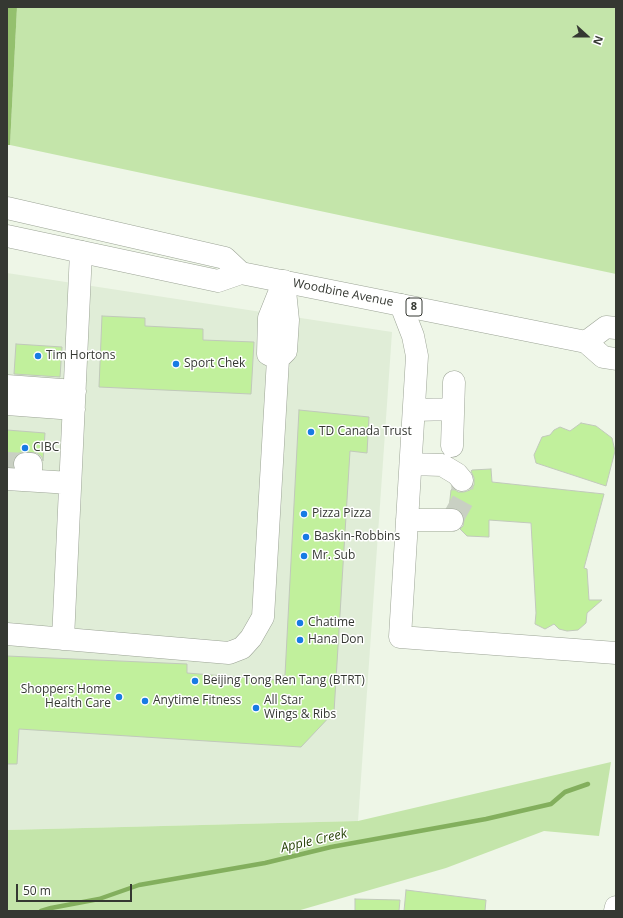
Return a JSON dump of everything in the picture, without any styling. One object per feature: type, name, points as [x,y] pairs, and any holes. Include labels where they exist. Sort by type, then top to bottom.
[{"type":"main road","name":"Woodbine Avenue","points":[[7,208],[225,258],[241,272],[586,342]]},
{"type":"main road","points":[[7,236],[218,281],[241,272]]},
{"type":"main road","points":[[62,639],[81,252]]},
{"type":"main road","points":[[7,634],[229,653],[242,648],[250,638],[263,617],[278,359],[268,354],[269,318],[284,281]]},
{"type":"main road","points":[[401,305],[413,336],[417,356],[400,637],[616,653]]},
{"type":"main road","points":[[616,328],[606,327],[586,342],[603,357],[616,359]]},
{"type":"main road","points":[[452,446],[454,382]]},
{"type":"main road","points":[[7,386],[74,400]]},
{"type":"main road","points":[[7,404],[74,400]]},
{"type":"main road","points":[[414,410],[453,409]]},
{"type":"main road","points":[[411,464],[442,465],[457,474],[462,480]]},
{"type":"main road","points":[[7,479],[28,472],[70,483]]},
{"type":"main road","points":[[407,520],[452,520]]},
{"type":"main road","points":[[615,911],[616,907]]},
{"type":"shaded area","points":[[7,273],[392,332],[358,821],[7,830]]},
{"type":"green space","points":[[7,7],[17,7],[10,145],[7,145]]},
{"type":"green space","points":[[17,7],[616,7],[616,274],[10,145]]},
{"type":"green space","points":[[611,762],[599,836],[544,831],[446,868],[297,911],[7,911],[7,830],[358,821]]},
{"type":"building","name":"Sport Chek","points":[[102,316],[145,318],[145,326],[203,329],[203,340],[254,342],[251,394],[99,387]]},
{"type":"building","name":"Tim Hortons","points":[[16,344],[62,347],[60,377],[14,374]]},
{"type":"building","points":[[299,410],[369,417],[367,453],[350,451],[334,712],[301,747],[19,729],[17,764],[7,764],[7,656],[187,664],[187,673],[275,680],[285,675]]},
{"type":"building","points":[[581,423],[596,426],[612,438],[615,451],[606,486],[536,463],[534,455],[542,437],[550,435],[554,430],[560,427],[570,431]]},
{"type":"building","name":"CIBC","points":[[7,430],[45,433],[43,461],[42,457],[37,453],[19,453],[14,457],[13,467],[7,467]]},
{"type":"building","points":[[491,469],[492,482],[604,494],[584,568],[587,569],[589,600],[602,600],[587,613],[586,623],[578,630],[567,631],[559,629],[554,624],[545,629],[535,624],[536,613],[531,523],[489,520],[489,537],[467,536],[460,529],[463,526],[463,513],[458,509],[449,508],[451,490],[453,488],[458,492],[464,492],[470,490],[474,485],[472,470]]},
{"type":"building","points":[[406,890],[486,900],[485,911],[404,911]]},
{"type":"building","points":[[355,899],[400,900],[399,911],[355,911]]},
{"type":"waterway","name":"Apple Creek","points":[[41,911],[99,899],[139,885],[265,863],[331,847],[486,819],[551,804],[565,792],[588,784]]},
{"type":"tunnel","points":[[7,463],[25,464]]},
{"type":"tunnel","points":[[452,520],[463,500],[462,480]]},
{"type":"place","name":"Tim Hortons","points":[[38,356]]},
{"type":"place","name":"Sport Chek","points":[[176,364]]},
{"type":"place","name":"TD Canada Trust","points":[[311,432]]},
{"type":"place","name":"CIBC","points":[[25,448]]},
{"type":"place","name":"Pizza Pizza","points":[[304,514]]},
{"type":"place","name":"Baskin-Robbins","points":[[306,537]]},
{"type":"place","name":"Mr. Sub","points":[[304,556]]},
{"type":"place","name":"Chatime","points":[[300,623]]},
{"type":"place","name":"Hana Don","points":[[300,640]]},
{"type":"place","name":"Beijing Tong Ren Tang (BTRT)","points":[[195,681]]},
{"type":"place","name":"Shoppers Home Health Care","points":[[119,697]]},
{"type":"place","name":"Anytime Fitness","points":[[145,701]]},
{"type":"place","name":"All Star Wings & Ribs","points":[[256,708]]}]
